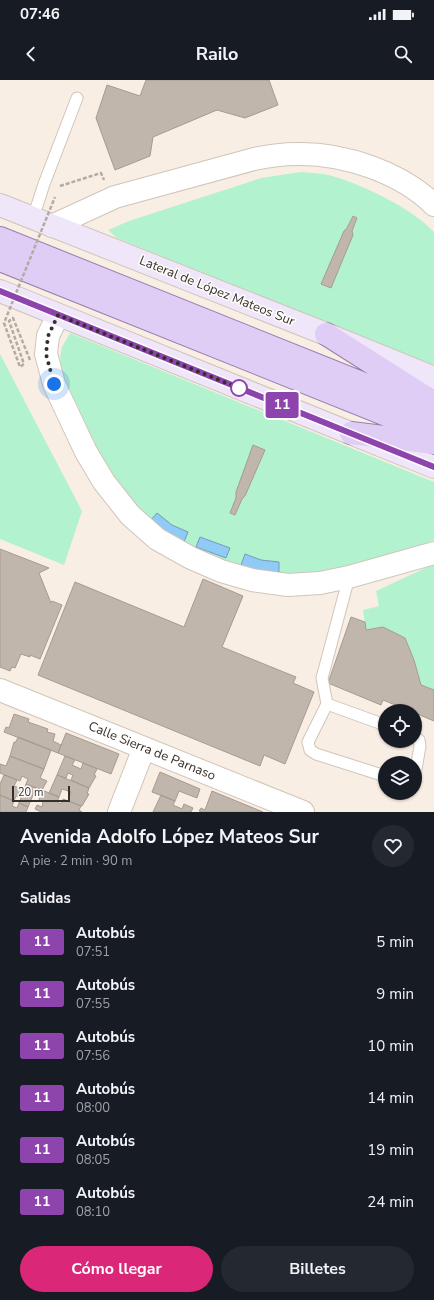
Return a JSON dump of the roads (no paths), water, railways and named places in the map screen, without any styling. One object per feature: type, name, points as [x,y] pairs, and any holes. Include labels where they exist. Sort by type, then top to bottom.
[{"type":"main road","name":"Lateral de López Mateos Sur","points":[[0,205],[434,378]]},
{"type":"main road","points":[[0,238],[434,412]]},
{"type":"main road","points":[[0,260],[434,434]]},
{"type":"main road","points":[[0,291],[434,467]]},
{"type":"main road","points":[[326,334],[434,403]]},
{"type":"main road","points":[[351,433],[434,443]]},
{"type":"street","points":[[43,222],[115,197],[254,159],[276,155],[298,154],[320,155],[345,159],[369,166],[413,188],[434,205]]},
{"type":"street","points":[[58,315],[48,336],[46,354],[54,384],[86,452],[104,482],[130,515],[157,539],[191,558],[221,570],[252,580],[288,585],[320,583],[349,577],[434,552]]},
{"type":"street","name":"Calle Sierra de Parnaso","points":[[1,692],[144,748],[290,810]]},
{"type":"street","points":[[119,812],[144,748]]},
{"type":"lane","points":[[43,222],[44,184],[77,98]]},
{"type":"lane","points":[[349,577],[322,678],[327,704],[308,742],[310,750],[316,754],[378,774]]},
{"type":"lane","points":[[327,704],[378,722]]},
{"type":"water","points":[[157,513],[172,525],[188,532],[184,542],[166,534],[150,521]]},
{"type":"water","points":[[200,537],[230,548],[226,558],[196,547]]},
{"type":"water","points":[[245,554],[261,560],[279,562],[279,572],[259,571],[241,565]]}]
